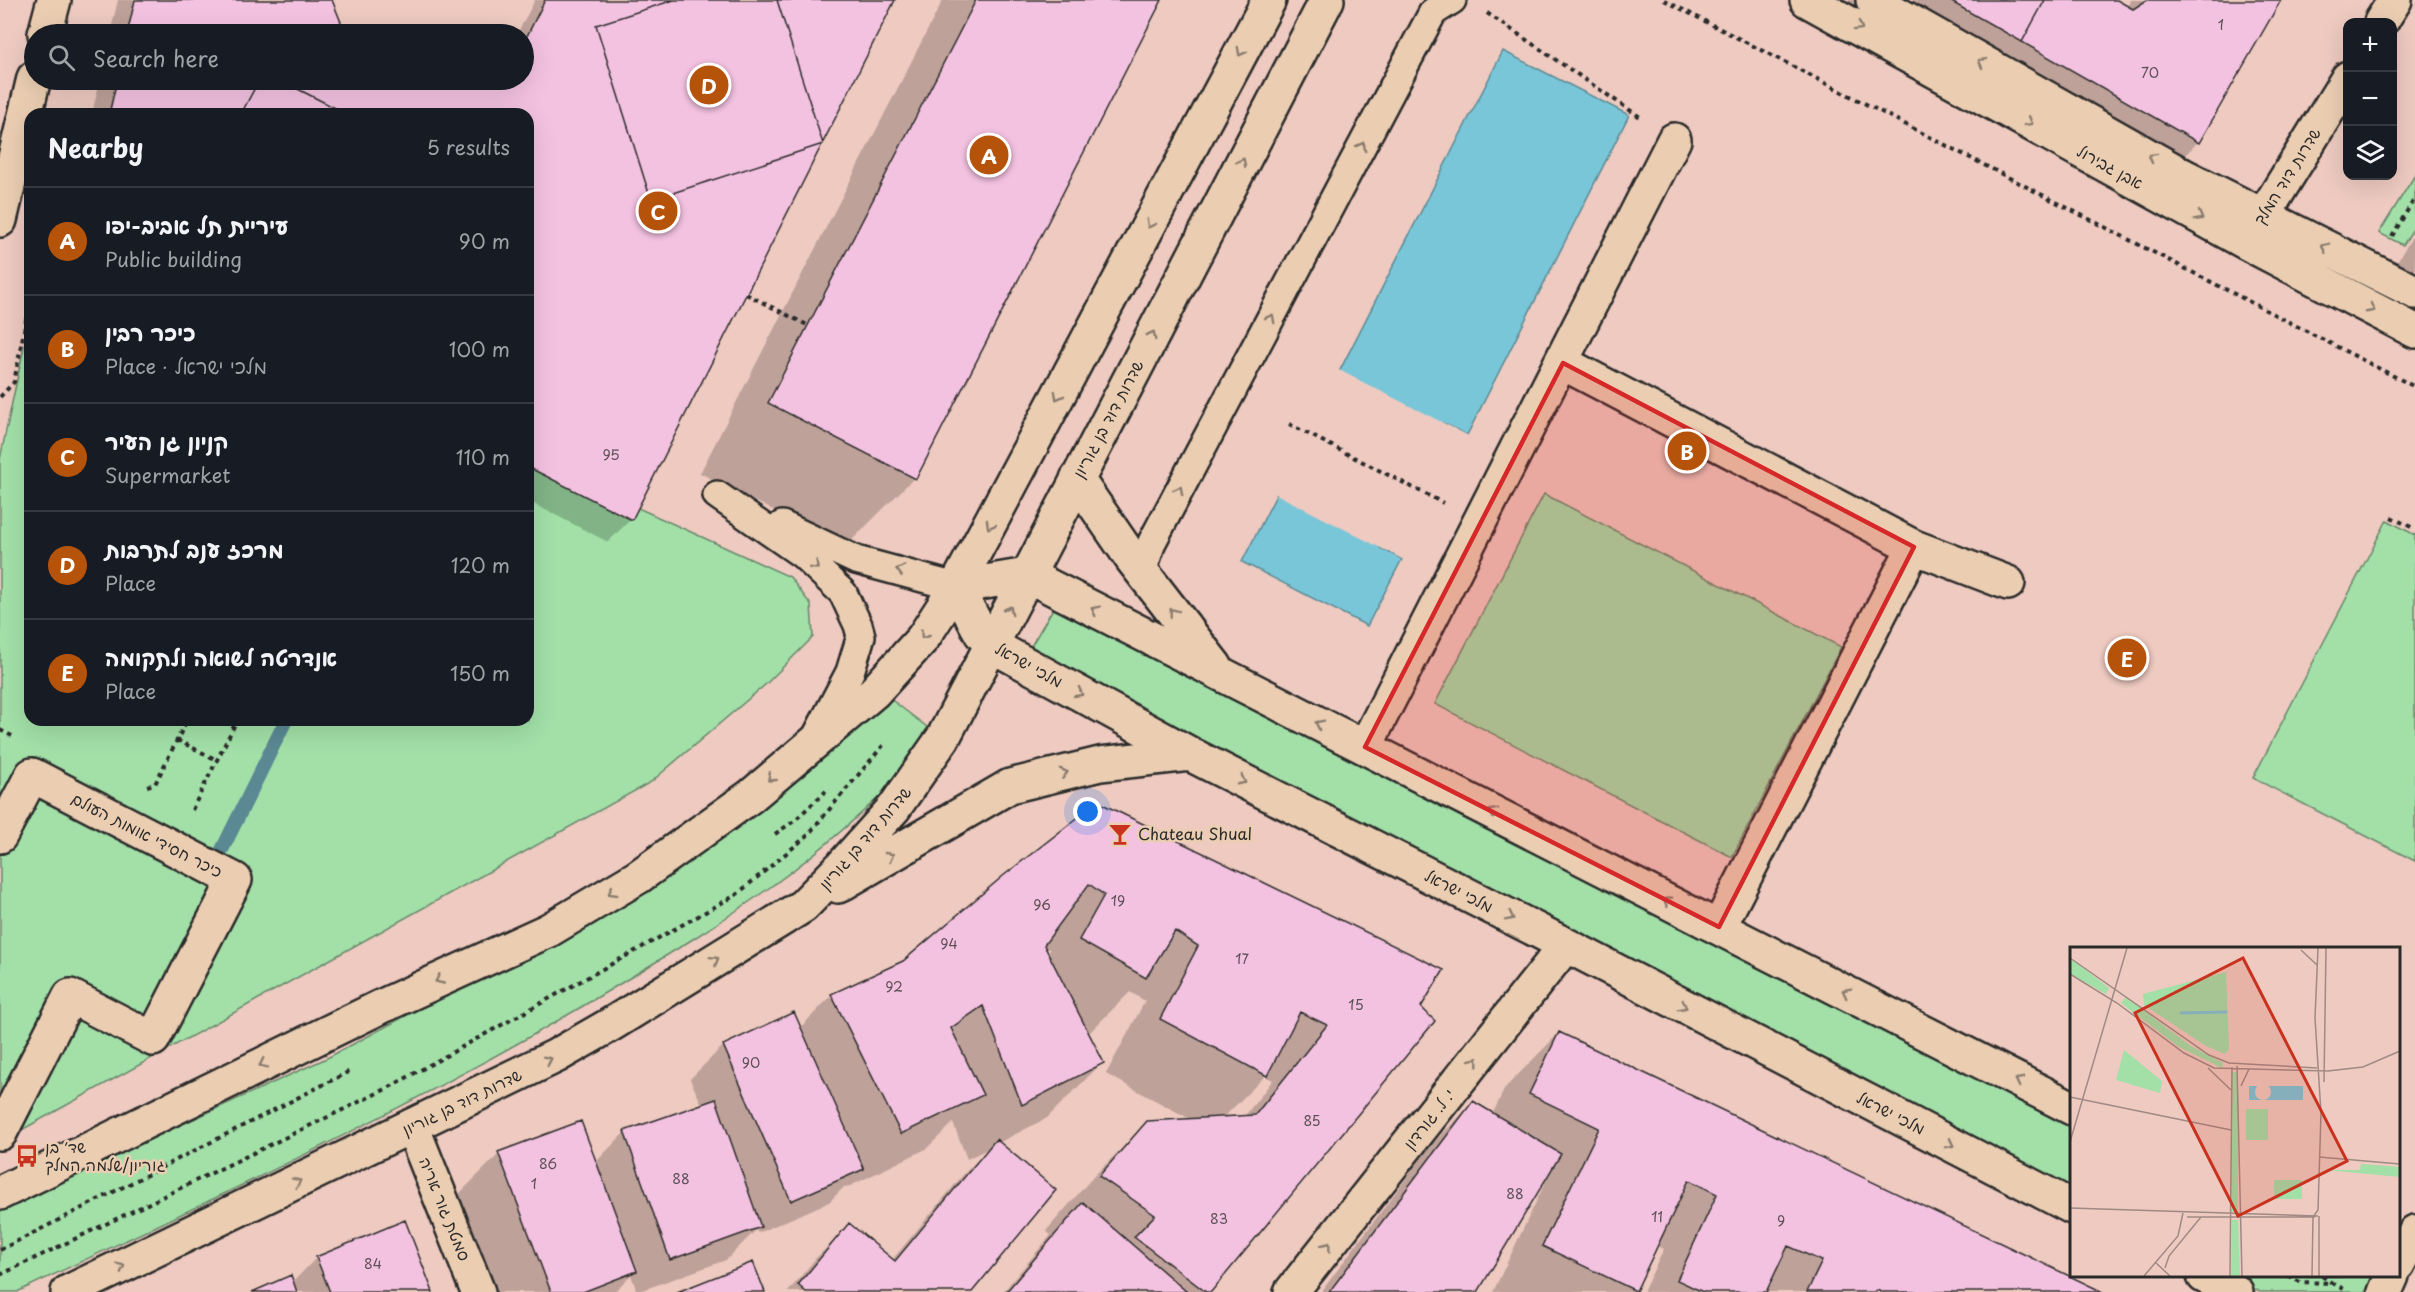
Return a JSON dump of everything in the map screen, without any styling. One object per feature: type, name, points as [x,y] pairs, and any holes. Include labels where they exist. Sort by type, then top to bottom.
[{"type":"street","points":[[48,24],[54,0]]},
{"type":"street","points":[[0,1193],[378,1008],[549,930],[638,877],[751,796],[873,692],[923,638],[956,587],[1269,0]]},
{"type":"street","name":"שדרות דוד בן גוריון","points":[[68,1292],[556,1056],[610,1026],[803,906],[868,838],[916,778],[942,738],[1327,0]]},
{"type":"street","name":"אבן גבירול","points":[[1807,0],[2254,229],[2415,292]]},
{"type":"street","name":"אבן גבירול","points":[[1873,0],[2186,177],[2254,229],[2415,332]]},
{"type":"street","points":[[2384,18],[2395,0]]},
{"type":"street","name":"שדרות דוד המלך","points":[[2254,229],[2343,86]]},
{"type":"street","points":[[27,108],[31,90]]},
{"type":"street","points":[[0,220],[24,120]]},
{"type":"street","points":[[1365,747],[1563,363],[1674,140]]},
{"type":"street","points":[[1563,363],[1914,547],[2008,583]]},
{"type":"street","points":[[1077,479],[1142,572],[1222,675]]},
{"type":"street","points":[[1719,927],[1914,547]]},
{"type":"street","points":[[956,587],[1027,575],[2070,1107]]},
{"type":"street","name":"מלכי ישראל","points":[[956,587],[981,633],[991,645],[1190,754],[1566,945],[2070,1206]]},
{"type":"street","points":[[803,906],[1010,786],[1100,764],[1190,754]]},
{"type":"street","name":"כיכר חסידי אומות העולם","points":[[0,837],[32,775],[235,880],[153,1039],[70,996],[0,1132]]},
{"type":"street","name":"י. ל. גורדון","points":[[1291,1292],[1566,945]]},
{"type":"street","name":"סמטת גור אריה","points":[[412,1126],[478,1292]]},
{"type":"street","points":[[2400,1260],[2415,1232]]},
{"type":"street","points":[[2400,1276],[2415,1283]]},
{"type":"street","points":[[2208,1277],[2236,1292]]},
{"type":"street","points":[[2385,1292],[2391,1277]]},
{"type":"lane","points":[[1142,572],[1152,542],[1433,12],[1452,0]]},
{"type":"lane","points":[[815,740],[850,672],[861,636],[858,625],[843,593],[803,555],[717,495],[856,560],[956,587]]},
{"type":"path","points":[[1664,0],[2415,387]]},
{"type":"path","points":[[1484,11],[1674,140]]},
{"type":"path","points":[[2390,239],[2415,198]]},
{"type":"path","points":[[746,294],[808,326]]},
{"type":"path","points":[[0,397],[14,382],[24,330]]},
{"type":"path","points":[[1289,424],[1444,504]]},
{"type":"path","points":[[2391,517],[2415,529]]},
{"type":"path","points":[[154,784],[184,726]]},
{"type":"path","points":[[172,849],[234,726]]},
{"type":"path","points":[[0,1275],[388,1088],[736,895],[807,836],[889,739]]},
{"type":"path","points":[[177,740],[217,760]]},
{"type":"path","points":[[2291,1277],[2300,1282],[2332,1284]]},
{"type":"path","points":[[2324,1277],[2332,1284],[2349,1292]]},
{"type":"highlighted area","points":[[1563,363],[1914,547],[1719,927],[1365,747]]},
{"type":"green space","points":[[2415,175],[2415,226],[2403,245],[2379,233]]},
{"type":"green space","points":[[24,347],[24,726],[534,726],[534,461],[790,577],[811,605],[813,637],[766,684],[651,782],[0,1142],[0,459]]},
{"type":"green space","points":[[1544,494],[1841,647],[1732,857],[1435,704]]},
{"type":"green space","points":[[2387,520],[2415,535],[2415,861],[2253,778]]},
{"type":"green space","points":[[1058,600],[2070,1120],[2070,1194],[1024,658]]},
{"type":"green space","points":[[889,698],[939,736],[879,797],[836,835],[792,871],[731,914],[653,964],[541,1030],[394,1110],[17,1292],[0,1292],[0,1208],[329,1057],[490,971],[758,810],[827,755]]},
{"type":"green space","points":[[2230,1277],[2373,1277],[2365,1292],[2260,1292]]},
{"type":"water","points":[[1503,51],[1629,115],[1467,435],[1443,423],[1380,548],[1402,559],[1367,626],[1242,562]]},
{"type":"pier","points":[[1337,369],[1469,436],[1466,438],[1444,427],[1384,546],[1403,556],[1404,560],[1274,493]]},
{"type":"building","points":[[135,0],[332,0],[342,24],[129,24]]},
{"type":"building","points":[[545,0],[895,0],[632,520],[534,470],[534,108],[335,108],[300,90],[534,90],[533,24]]},
{"type":"building","points":[[674,0],[777,0],[823,144],[651,200],[596,25]]},
{"type":"building","points":[[976,0],[1162,0],[916,479],[768,403]]},
{"type":"building","points":[[1948,0],[2045,0],[2022,42]]},
{"type":"building","points":[[2045,0],[2117,0],[2133,9],[2147,0],[2281,0],[2199,143],[2022,42]]},
{"type":"building","points":[[115,90],[254,90],[244,108],[110,108]]},
{"type":"building","points":[[254,90],[300,90],[335,108],[244,108]]},
{"type":"building","points":[[1098,802],[1444,970],[1421,1007],[1435,1021],[1211,1292],[1206,1292],[1134,1237],[1155,1215],[1099,1176],[1147,1121],[1255,1115],[1327,1025],[1300,1012],[1267,1076],[1160,1019],[1198,946],[1175,931],[1146,978],[1079,940],[1104,895],[1089,884],[1044,945],[1104,1063],[1022,1105],[983,1006],[951,1028],[983,1095],[901,1134],[831,994],[903,961],[1003,876]]},
{"type":"building","points":[[794,1012],[864,1169],[791,1201],[723,1045]]},
{"type":"building","points":[[1559,1032],[2103,1292],[1881,1292],[1877,1290],[1876,1292],[1807,1292],[1822,1261],[1788,1246],[1766,1292],[1703,1292],[1677,1280],[1717,1194],[1689,1180],[1636,1291],[1542,1246],[1599,1128],[1529,1094]]},
{"type":"building","points":[[716,1099],[761,1227],[670,1260],[624,1131]]},
{"type":"building","points":[[1473,1101],[1561,1154],[1478,1292],[1329,1292]]},
{"type":"building","points":[[581,1121],[637,1271],[583,1292],[551,1292],[498,1152]]},
{"type":"building","points":[[996,1139],[1056,1190],[972,1292],[806,1292],[798,1285],[849,1223],[895,1261]]},
{"type":"building","points":[[1083,1202],[1187,1292],[1006,1292]]},
{"type":"building","points":[[405,1220],[433,1292],[330,1292],[316,1257]]},
{"type":"building","points":[[753,1262],[765,1292],[677,1292]]},
{"type":"building","points":[[291,1275],[297,1292],[252,1292]]},
{"type":"waterway","points":[[215,864],[283,726]]},
{"type":"place","name":"מרכז ענב לתרבות","points":[[709,85]]},
{"type":"place","name":"עיריית תל אביב-יפו","points":[[989,155]]},
{"type":"place","name":"קניון גן העיר","points":[[658,211]]},
{"type":"place","name":"כיכר רבין","points":[[1687,451]]},
{"type":"place","name":"אנדרטה לשואה ולתקומה","points":[[2127,658]]},
{"type":"place","name":"Chateau Shual","points":[[1120,834]]},
{"type":"place","name":"שד׳ בן גוריון/שלמה המלך","points":[[27,1156]]}]
